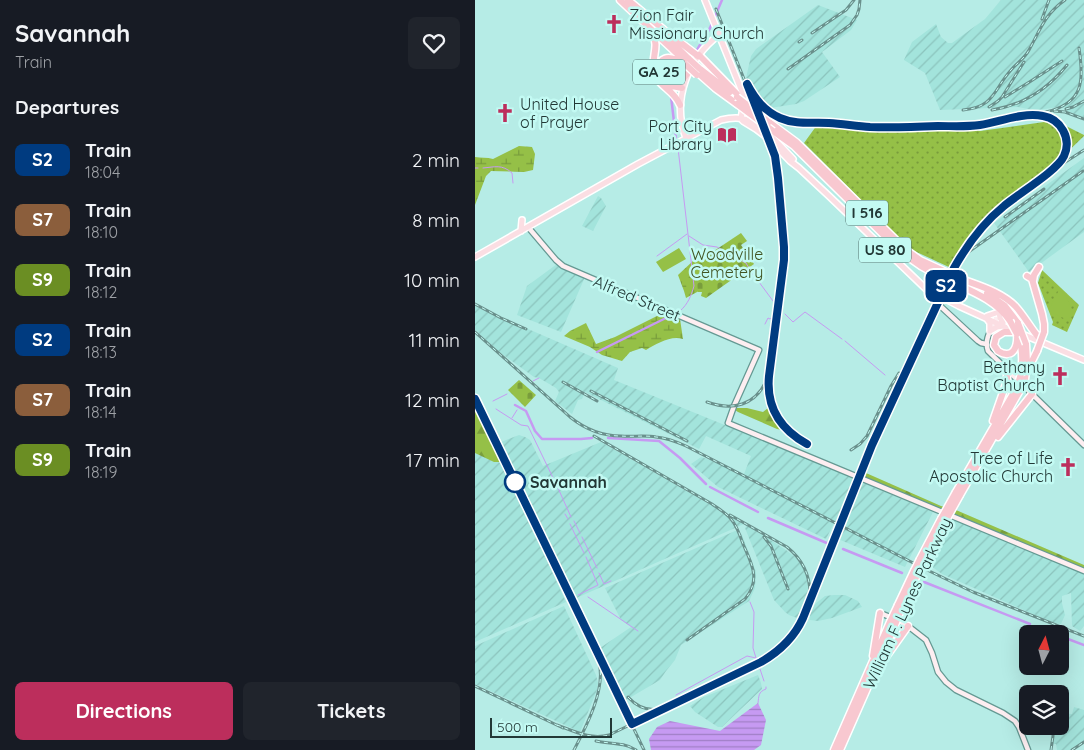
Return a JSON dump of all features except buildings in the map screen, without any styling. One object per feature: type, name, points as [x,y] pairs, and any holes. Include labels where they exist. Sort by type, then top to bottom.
[{"type":"highway","name":"William F. Lynes Parkway","points":[[620,0],[689,63]]},
{"type":"highway","name":"William F. Lynes Parkway","points":[[628,0],[715,88],[737,99]]},
{"type":"highway","points":[[628,0],[664,30],[698,54]]},
{"type":"highway","points":[[649,27],[656,41],[653,67],[655,76],[659,82],[675,95],[679,105]]},
{"type":"highway","name":"GA 25","points":[[698,54],[746,108]]},
{"type":"highway","name":"GA 25","points":[[689,63],[669,58],[663,60],[659,67],[660,74],[669,82],[677,82],[689,72]]},
{"type":"highway","name":"William F. Lynes Parkway","points":[[698,72],[737,99],[769,131],[783,135]]},
{"type":"highway","points":[[659,82],[683,87]]},
{"type":"highway","points":[[669,82],[683,87]]},
{"type":"highway","name":"William F. Lynes Parkway","points":[[746,108],[769,122],[795,144],[906,250],[943,275],[983,296],[998,300],[1018,323],[1026,344],[1027,359],[1024,376],[1018,390],[916,572],[840,750]]},
{"type":"highway","points":[[1033,283],[1034,275],[1039,267]]},
{"type":"highway","points":[[1024,376],[1037,352],[1044,332],[1042,314],[1033,283],[1031,278],[1027,276]]},
{"type":"highway","points":[[955,280],[998,300],[1009,301],[1025,317],[1040,338]]},
{"type":"highway","name":"William F. Lynes Parkway","points":[[1006,311],[1021,345],[1024,376]]},
{"type":"highway","points":[[987,443],[1007,382],[1007,370]]},
{"type":"highway","points":[[1007,382],[1013,376]]},
{"type":"highway","points":[[987,443],[1034,396]]},
{"type":"highway","points":[[861,690],[873,657],[881,613]]},
{"type":"highway","name":"William F. Lynes Parkway","points":[[833,750],[893,624]]},
{"type":"highway","points":[[871,680],[907,626]]},
{"type":"main road","points":[[705,0],[743,94],[746,108],[745,116],[749,120]]},
{"type":"main road","name":"GA 25","points":[[689,72],[689,63],[720,34]]},
{"type":"main road","points":[[686,138],[682,127],[679,105],[689,72]]},
{"type":"main road","points":[[741,119],[746,108]]},
{"type":"main road","name":"US 80","points":[[475,257],[686,138],[716,122],[726,119],[749,120],[769,131],[797,163],[799,168]]},
{"type":"main road","name":"US 80","points":[[741,119],[769,139],[925,289],[995,321]]},
{"type":"main road","points":[[682,127],[697,132]]},
{"type":"main road","points":[[521,220],[521,231]]},
{"type":"main road","name":"Alfred Street","points":[[528,227],[555,260],[563,266],[759,350],[728,423],[1084,571]]},
{"type":"main road","points":[[925,289],[960,325],[978,341],[986,344]]},
{"type":"main road","points":[[990,330],[990,323],[987,317],[999,312],[1003,324],[1017,335],[1084,358]]},
{"type":"main road","points":[[1084,358],[1040,338],[995,321],[986,344],[989,352],[1084,445]]},
{"type":"main road","points":[[990,330],[1003,324]]},
{"type":"main road","points":[[881,613],[907,626],[926,640],[938,672],[946,682],[956,690],[1003,713],[1015,721],[1028,750]]},
{"type":"shaded area","points":[[1001,0],[1084,0],[1084,118],[1067,111],[1061,105],[1033,110],[1018,107],[940,110],[925,73],[904,60],[912,42],[936,24],[941,37],[948,43],[952,43],[985,19]]},
{"type":"shaded area","points":[[818,5],[857,20],[851,30],[822,52],[840,77],[804,101],[770,108],[762,101],[746,78],[751,56],[756,49]]},
{"type":"shaded area","points":[[1084,158],[1084,232],[1029,272],[994,223]]},
{"type":"shaded area","points":[[598,196],[606,206],[593,231],[582,226]]},
{"type":"shaded area","points":[[557,264],[585,277],[561,332],[517,315],[527,286]]},
{"type":"shaded area","points":[[475,306],[618,368],[614,380],[857,479],[839,523],[835,521],[826,539],[718,487],[691,464],[701,457],[726,465],[744,474],[751,456],[706,436],[699,449],[585,392],[582,399],[578,400],[572,414],[555,401],[559,392],[556,388],[534,377],[498,351],[475,330]]},
{"type":"shaded area","points":[[519,435],[530,440],[543,466],[601,442],[744,524],[574,599],[498,443]]},
{"type":"shaded area","points":[[475,451],[503,464],[566,602],[475,642]]},
{"type":"shaded area","points":[[861,482],[933,512],[905,567],[838,539]]},
{"type":"shaded area","points":[[956,518],[1084,571],[1084,626],[1080,631],[1072,626],[1071,593],[1062,596],[1065,615],[1061,624],[1053,623],[942,574],[931,566]]},
{"type":"shaded area","points":[[747,525],[796,558],[807,575],[808,594],[797,618],[785,612],[774,600],[745,528]]},
{"type":"shaded area","points":[[735,531],[742,535],[756,572],[755,588],[749,601],[681,645],[675,660],[660,680],[626,700],[600,648],[631,627],[621,620],[605,588]]},
{"type":"shaded area","points":[[845,595],[858,601],[862,607],[832,618],[818,621],[810,620],[810,614],[815,604],[825,596]]},
{"type":"shaded area","points":[[564,606],[598,683],[580,732],[475,684],[475,646]]},
{"type":"shaded area","points":[[758,675],[762,689],[722,727],[718,727],[695,712],[690,706],[704,697]]},
{"type":"shaded area","points":[[758,703],[766,720],[761,745],[754,750],[651,750],[649,739],[657,727],[670,721],[720,731]]},
{"type":"shaded area","points":[[1074,707],[1084,710],[1084,742],[1072,750],[1057,750],[1056,744],[1052,744],[1053,735],[1069,735],[1069,714],[1072,714]]},
{"type":"green space","points":[[1051,121],[1060,123],[1084,136],[1055,164],[993,211],[963,247],[951,268],[910,249],[804,143],[817,125],[873,130],[972,128],[980,131]]},
{"type":"green space","points":[[519,146],[532,147],[535,154],[533,170],[524,172],[491,171],[486,176],[475,205],[475,157],[493,159]]},
{"type":"green space","name":"Woodville Cemetery","points":[[741,233],[747,241],[741,245],[754,264],[706,298],[701,296],[702,292],[698,292],[694,268],[714,251]]},
{"type":"green space","points":[[679,248],[686,259],[663,272],[656,262]]},
{"type":"green space","points":[[694,260],[707,263],[710,285],[686,298],[678,275]]},
{"type":"green space","points":[[1042,270],[1079,305],[1067,332],[1052,325],[1053,322],[1038,283]]},
{"type":"green space","points":[[1059,290],[1070,304],[1069,321],[1049,309]]},
{"type":"green space","points":[[661,314],[680,319],[683,339],[669,339],[646,350],[642,348],[630,352],[622,361],[602,355],[590,347],[564,336],[586,323],[596,344],[615,337]]},
{"type":"green space","points":[[519,380],[536,395],[525,407],[508,390]]},
{"type":"green space","points":[[475,407],[501,462],[494,462],[475,453]]},
{"type":"green space","points":[[736,408],[747,408],[763,412],[768,408],[784,429],[777,429],[738,412],[735,410]]},
{"type":"green space","points":[[866,473],[1084,565],[1084,569],[868,479],[865,477]]},
{"type":"waterway","points":[[697,50],[710,28],[722,0]]},
{"type":"waterway","points":[[666,66],[678,74]]},
{"type":"waterway","points":[[674,81],[681,69]]},
{"type":"waterway","points":[[671,96],[676,139]]},
{"type":"waterway","points":[[675,311],[680,311],[685,306],[694,286],[678,148]]},
{"type":"waterway","points":[[483,168],[505,168],[512,173],[513,183]]},
{"type":"waterway","points":[[657,256],[687,234]]},
{"type":"waterway","points":[[689,236],[703,245],[717,247],[738,258]]},
{"type":"waterway","points":[[742,261],[746,263],[753,275]]},
{"type":"waterway","points":[[756,278],[776,305]]},
{"type":"waterway","points":[[765,324],[768,318],[770,319],[775,315],[777,306]]},
{"type":"waterway","points":[[785,314],[793,322],[805,312],[842,339]]},
{"type":"waterway","points":[[597,352],[672,315]]},
{"type":"waterway","points":[[845,341],[885,375]]},
{"type":"waterway","points":[[533,381],[539,378]]},
{"type":"waterway","points":[[493,401],[507,394]]},
{"type":"waterway","points":[[515,405],[526,411],[535,431],[542,439],[592,438]]},
{"type":"waterway","points":[[496,409],[521,425],[528,426],[555,482]]},
{"type":"waterway","points":[[512,418],[517,410]]},
{"type":"waterway","points":[[608,438],[659,441],[680,458],[706,484]]},
{"type":"waterway","points":[[710,487],[758,512]]},
{"type":"waterway","points":[[558,488],[571,517]]},
{"type":"waterway","points":[[565,514],[568,519]]},
{"type":"waterway","points":[[768,518],[829,544]]},
{"type":"waterway","points":[[574,521],[580,533]]},
{"type":"waterway","points":[[570,524],[584,553]]},
{"type":"waterway","points":[[582,537],[597,568]]},
{"type":"waterway","points":[[843,549],[902,573]]},
{"type":"waterway","points":[[578,595],[598,585],[586,557]]},
{"type":"waterway","points":[[599,573],[604,584],[611,581]]},
{"type":"waterway","points":[[924,582],[1030,624]]},
{"type":"waterway","points":[[588,597],[638,631]]},
{"type":"waterway","points":[[750,602],[754,612],[753,648],[756,658]]},
{"type":"waterway","points":[[1069,639],[1084,645]]},
{"type":"waterway","points":[[676,695],[747,656],[756,658],[758,661]]},
{"type":"waterway","points":[[759,666],[764,681]]},
{"type":"waterway","points":[[758,703],[759,694],[766,687]]},
{"type":"railway","points":[[812,33],[846,10],[854,0]]},
{"type":"railway","points":[[788,69],[850,25],[857,15],[860,0]]},
{"type":"railway","points":[[1042,19],[1049,0]]},
{"type":"railway","points":[[963,110],[974,108],[988,101],[1005,77],[1027,53],[1052,11],[1065,0]]},
{"type":"railway","points":[[716,9],[775,156],[785,255],[769,376],[770,397],[777,416],[783,424],[790,432],[807,444]]},
{"type":"railway","points":[[1046,112],[1068,103],[1079,89],[1081,80],[1079,48]]},
{"type":"railway","points":[[1005,97],[1062,61]]},
{"type":"railway","points":[[989,107],[1002,97],[1024,62]]},
{"type":"railway","points":[[992,110],[1003,108],[1034,95],[1051,82],[1067,65]]},
{"type":"railway","points":[[756,99],[774,115],[792,122],[871,127],[974,126],[1025,115],[1042,115],[1057,122],[1065,135],[1065,151],[1058,165]]},
{"type":"railway","points":[[1066,109],[1084,101]]},
{"type":"railway","points":[[1054,111],[1065,112],[1084,119]]},
{"type":"railway","points":[[557,725],[589,736],[609,735],[761,662],[786,643],[803,618],[872,445],[961,255],[978,232],[1002,207],[1084,150]]},
{"type":"railway","points":[[967,253],[1083,171]]},
{"type":"railway","points":[[1005,217],[1044,189]]},
{"type":"railway","points":[[475,304],[526,329]]},
{"type":"railway","points":[[475,332],[570,417],[587,428],[614,436],[647,436],[672,440],[973,592],[1084,636]]},
{"type":"railway","points":[[851,450],[867,436],[899,373]]},
{"type":"railway","points":[[707,402],[716,405],[734,406],[750,401],[757,395],[767,379]]},
{"type":"railway","points":[[563,382],[597,401]]},
{"type":"railway","points":[[591,391],[687,441]]},
{"type":"railway","points":[[475,399],[644,750]]},
{"type":"railway","points":[[594,436],[712,504],[729,517],[738,531],[752,565],[754,579],[750,592],[745,599],[687,640]]},
{"type":"railway","points":[[730,515],[787,547],[804,567],[809,580],[810,594]]},
{"type":"railway","points":[[764,537],[771,546],[788,589]]},
{"type":"railway","points":[[574,750],[594,708],[600,684],[599,663]]},
{"type":"railway","points":[[475,686],[563,728]]},
{"type":"railway","points":[[628,697],[642,708],[659,709]]},
{"type":"railway","points":[[1051,750],[1053,735]]},
{"type":"railway","points":[[596,741],[621,744],[636,750]]},
{"type":"railway","points":[[1072,750],[1084,742]]},
{"type":"train","name":"S2","points":[[475,399],[632,724],[770,657],[779,651],[795,633],[803,618],[872,445],[954,268],[961,255],[994,214],[1061,162],[1066,152],[1067,142],[1065,133],[1060,125],[1047,116],[1041,115],[1013,118],[974,126],[870,127],[827,123],[800,123],[784,120],[771,113],[758,102],[747,84],[774,153],[785,255],[769,376],[769,397],[776,416],[783,426],[795,437],[807,444]]},
{"type":"place","name":"Zion Fair Missionary Church","points":[[614,24]]},
{"type":"place","name":"United House of Prayer","points":[[505,113]]},
{"type":"place","name":"Port City Library","points":[[727,135]]},
{"type":"place","name":"Bethany Baptist Church","points":[[1060,376]]},
{"type":"place","name":"Tree of Life Apostolic Church","points":[[1068,467]]},
{"type":"place","name":"Savannah","points":[[515,482]]}]
